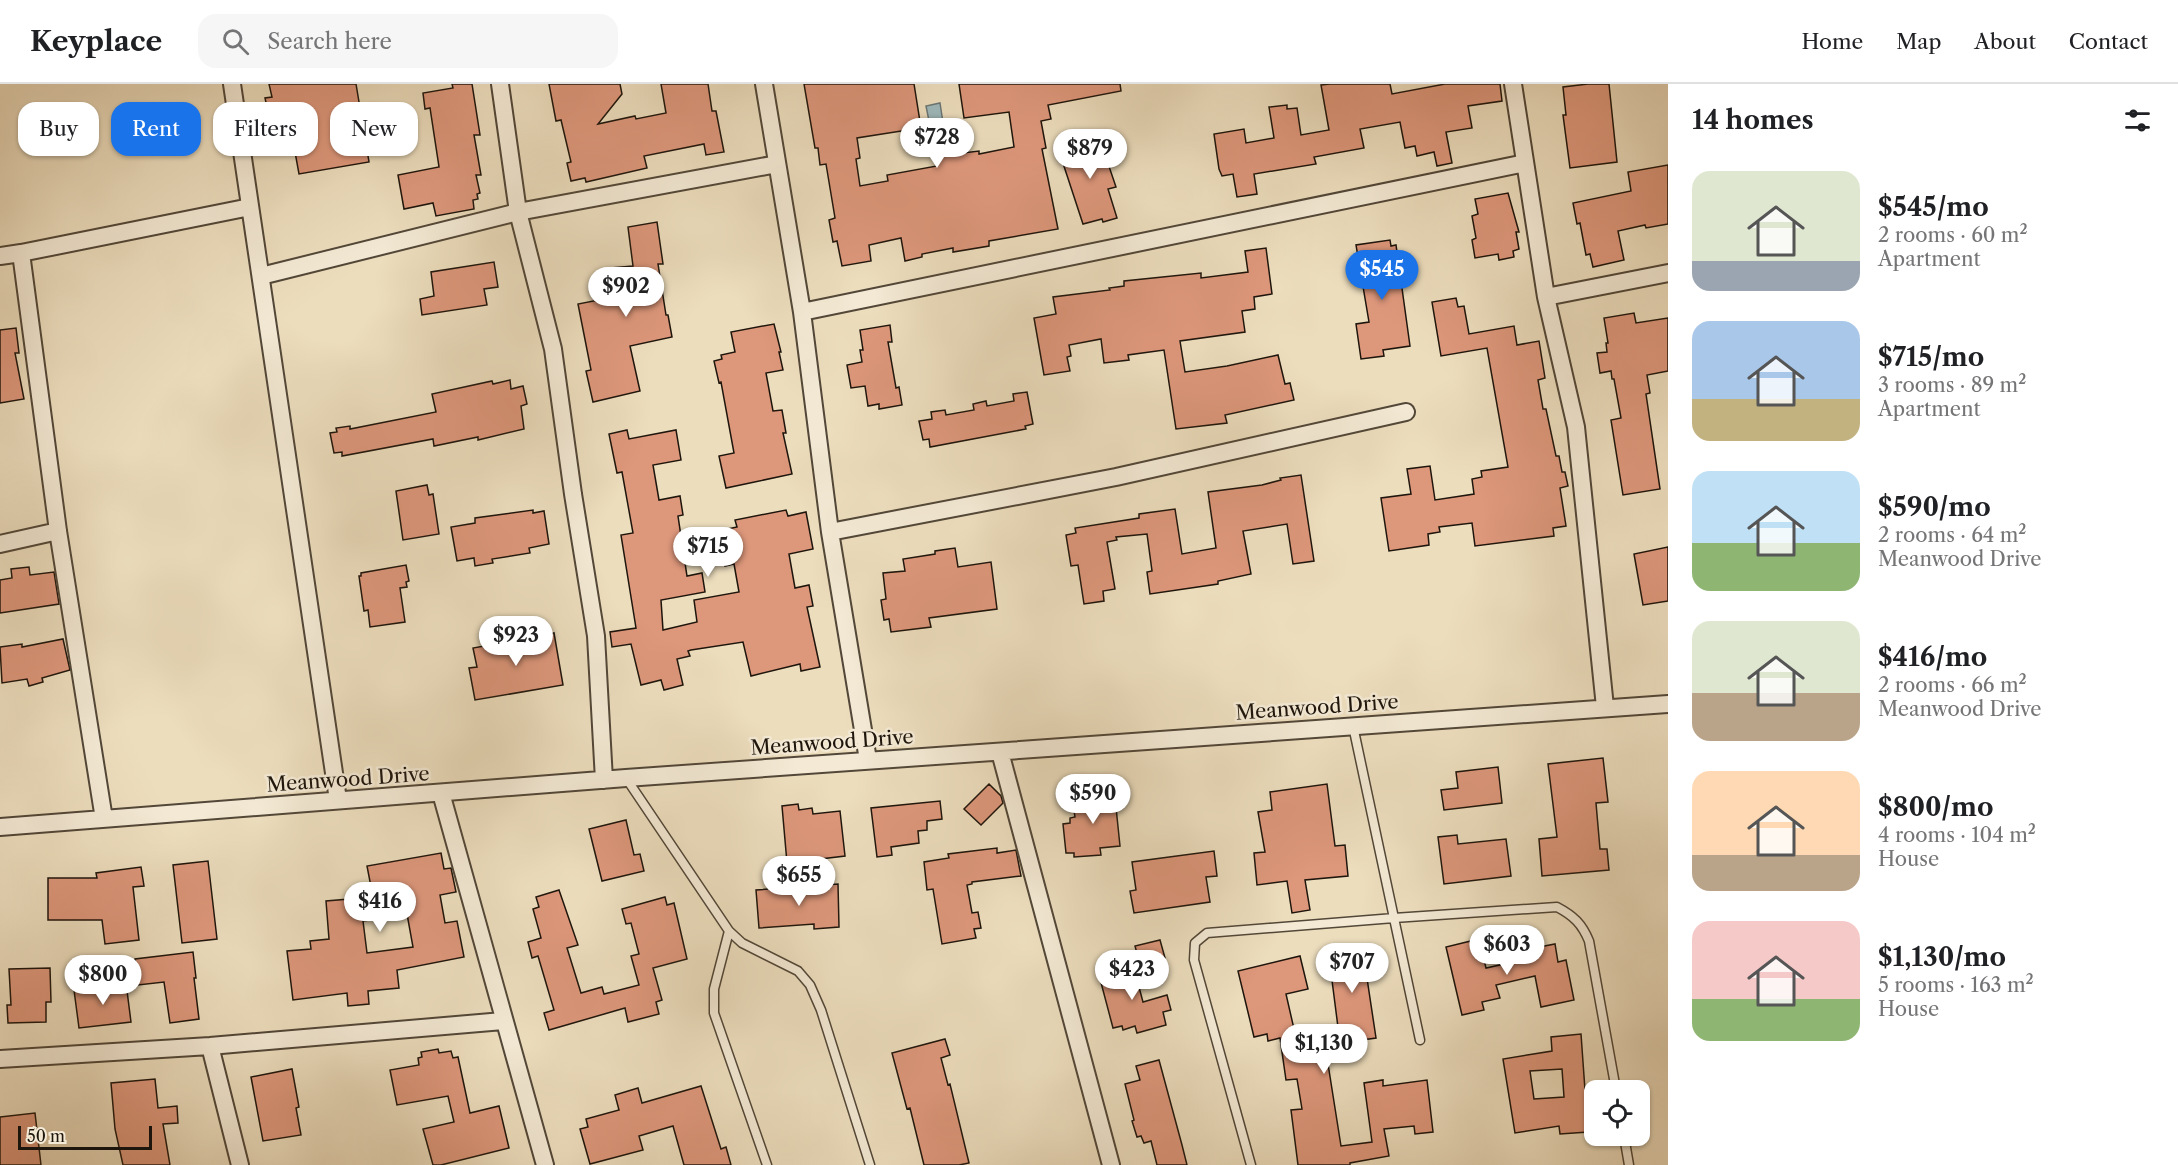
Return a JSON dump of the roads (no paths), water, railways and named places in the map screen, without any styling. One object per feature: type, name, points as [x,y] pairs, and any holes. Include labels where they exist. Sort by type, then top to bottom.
[{"type":"street","points":[[232,84],[338,800]]},
{"type":"street","points":[[500,84],[518,212],[553,349],[596,636],[604,780]]},
{"type":"street","points":[[764,84],[802,312],[830,532],[868,760]]},
{"type":"street","points":[[1513,84],[1546,297],[1576,427],[1605,707]]},
{"type":"street","points":[[802,312],[1525,163]]},
{"type":"street","points":[[261,276],[518,212],[777,164]]},
{"type":"street","points":[[0,256],[250,207]]},
{"type":"street","points":[[21,253],[58,531],[104,819]]},
{"type":"street","points":[[1546,297],[1668,273]]},
{"type":"street","points":[[830,532],[1116,477],[1406,412]]},
{"type":"street","points":[[0,544],[58,531]]},
{"type":"street","name":"Meanwood Drive","points":[[0,827],[868,760],[1668,704]]},
{"type":"street","points":[[1000,752],[1111,1165]]},
{"type":"street","points":[[441,793],[545,1165]]},
{"type":"street","points":[[0,1059],[210,1046],[503,1021]]},
{"type":"street","points":[[210,1046],[240,1165]]},
{"type":"lane","points":[[1353,725],[1420,1040]]},
{"type":"lane","points":[[626,778],[729,931],[742,943],[798,971],[810,985],[822,1010],[870,1165]]},
{"type":"lane","points":[[1251,1165],[1194,960],[1195,943],[1207,933],[1557,907],[1582,924],[1589,941],[1614,1080]]},
{"type":"lane","points":[[729,931],[714,989],[714,1012],[767,1165]]},
{"type":"lane","points":[[1626,1146],[1629,1165]]},
{"type":"water","points":[[940,103],[944,129],[931,131],[926,106]]}]
